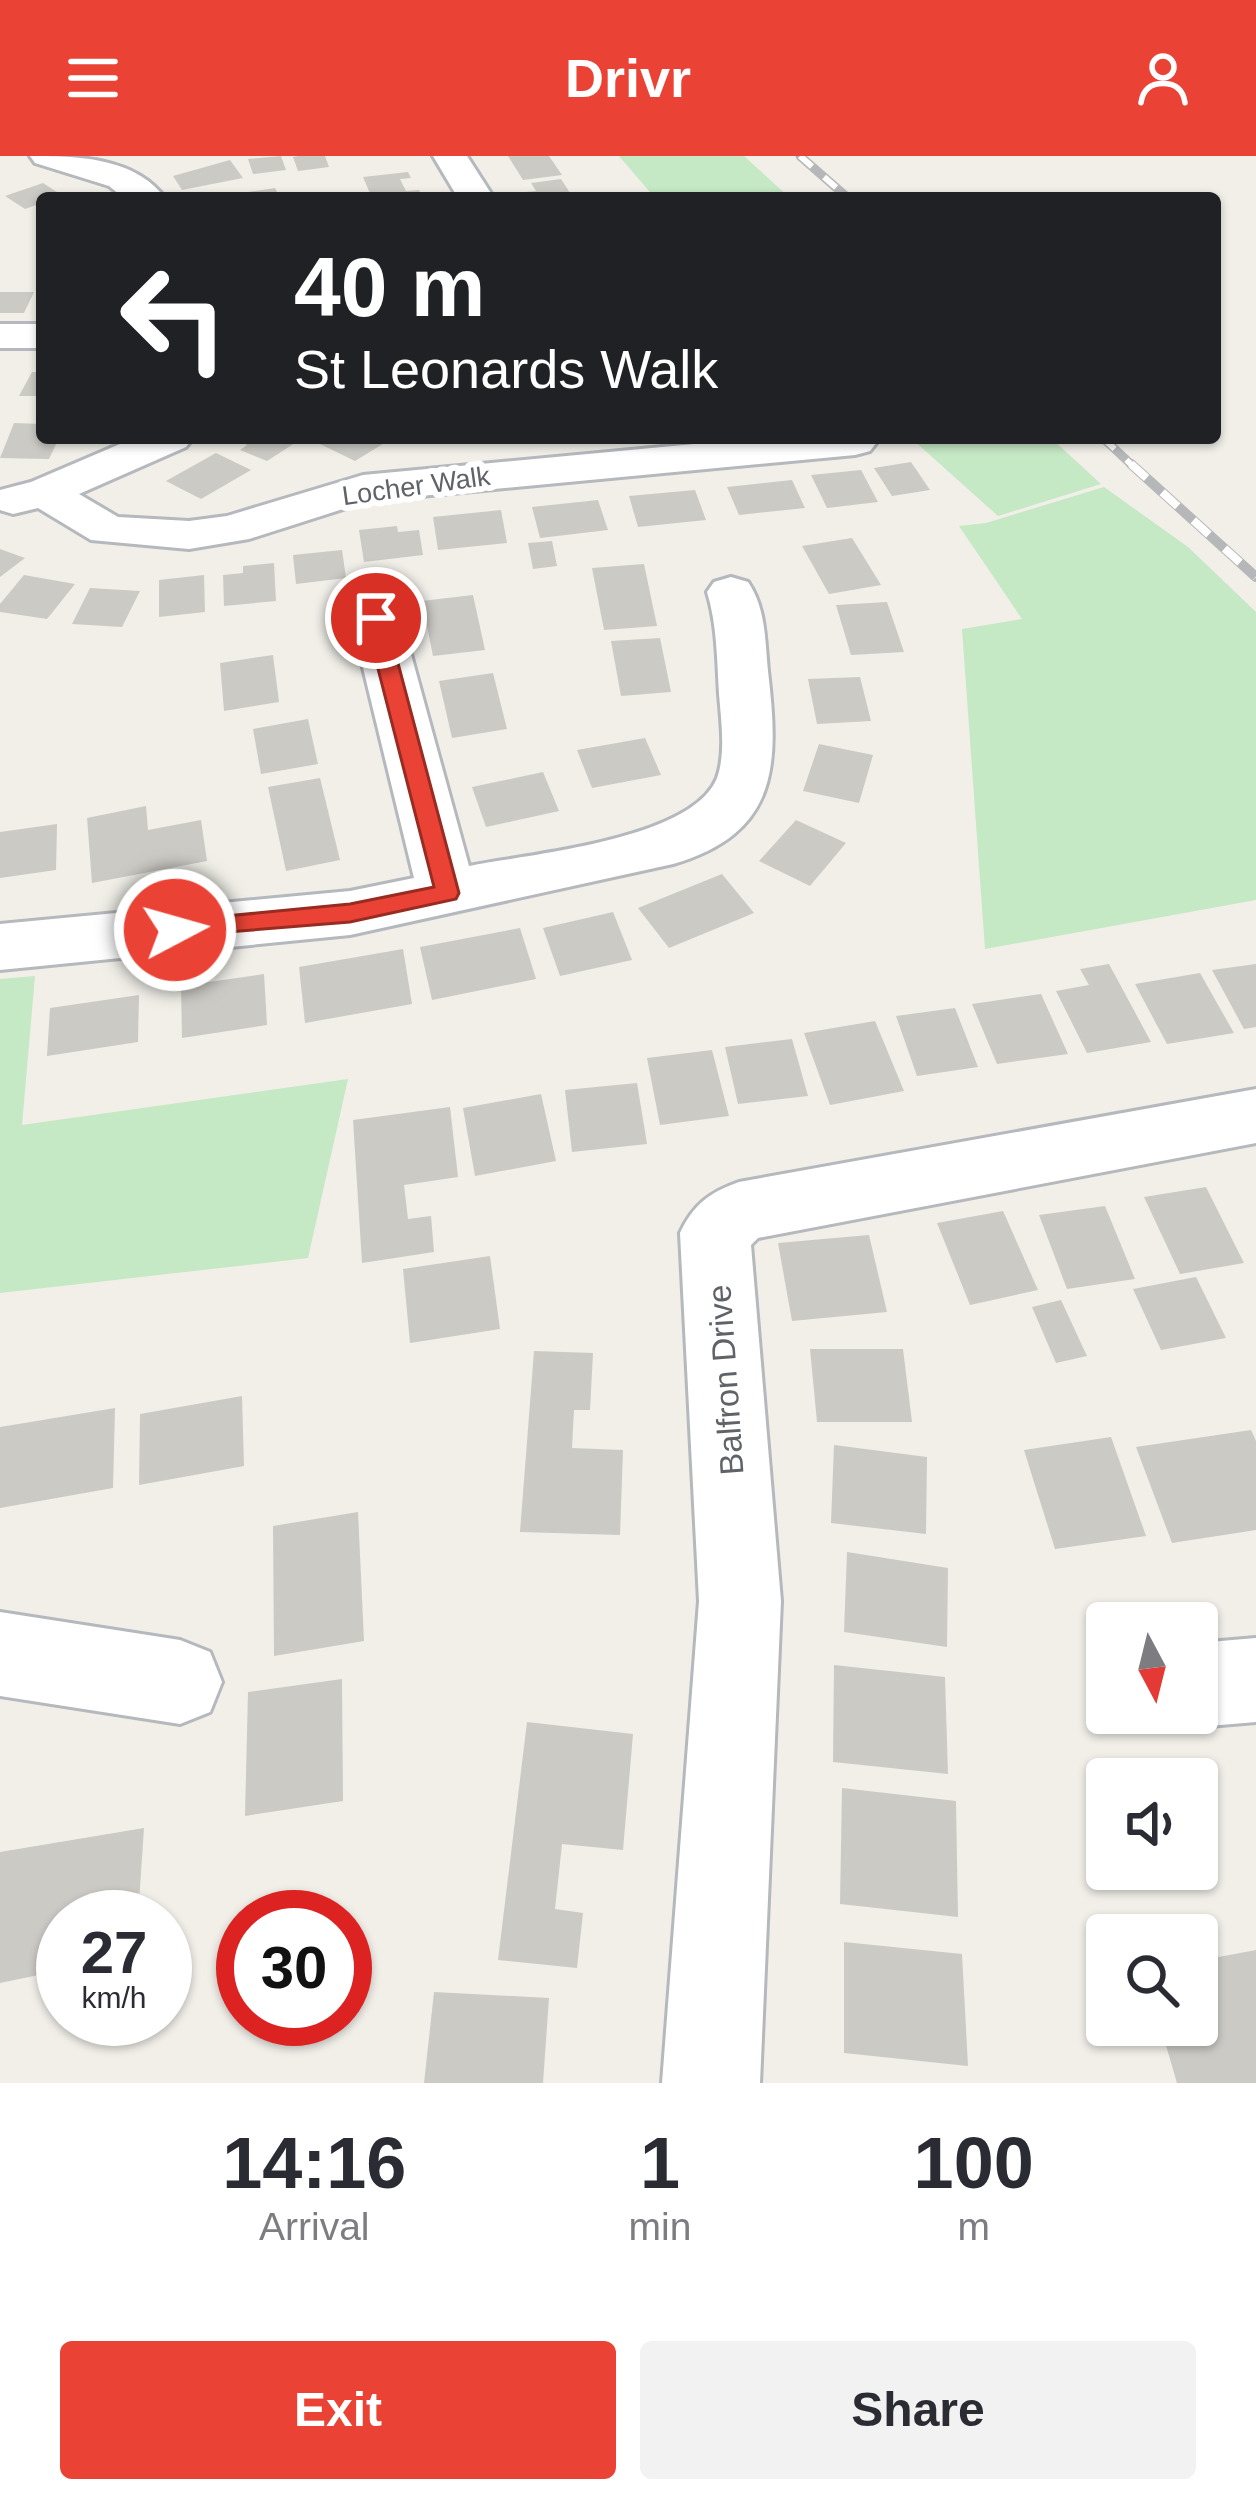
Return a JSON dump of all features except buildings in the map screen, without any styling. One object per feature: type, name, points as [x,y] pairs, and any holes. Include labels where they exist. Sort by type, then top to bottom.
[{"type":"street","points":[[47,156],[110,175],[137,192]]},
{"type":"street","points":[[449,156],[472,192]]},
{"type":"street","points":[[110,175],[154,162]]},
{"type":"street","points":[[0,336],[36,336]]},
{"type":"street","points":[[0,503],[45,494],[158,444]]},
{"type":"street","name":"Locher Walk","points":[[45,494],[107,530],[189,535],[233,529],[363,488],[728,444]]},
{"type":"street","points":[[0,947],[350,913],[674,844],[704,830],[736,794],[747,769],[742,601]]},
{"type":"street","points":[[376,618],[447,893]]},
{"type":"street","name":"Balfron Drive","points":[[711,2083],[740,1601],[715,1233],[739,1212],[1256,1116]]},
{"type":"street","points":[[0,1654],[180,1682]]},
{"type":"street","points":[[1218,1683],[1256,1680]]},
{"type":"green space","points":[[619,156],[744,156],[783,192],[650,192]]},
{"type":"green space","points":[[918,444],[1058,444],[1101,484],[998,516]]},
{"type":"green space","points":[[1104,487],[1188,547],[1256,612],[1256,900],[985,949],[962,629],[1022,619],[959,526],[986,523]]},
{"type":"green space","points":[[35,976],[22,1125],[348,1079],[308,1258],[0,1293],[0,979]]},
{"type":"railway","points":[[800,156],[841,192]]},
{"type":"railway","points":[[1109,444],[1134,467]]},
{"type":"railway","points":[[1131,464],[1256,577]]},
{"type":"route","points":[[175,930],[350,913],[447,893],[376,618]]}]
